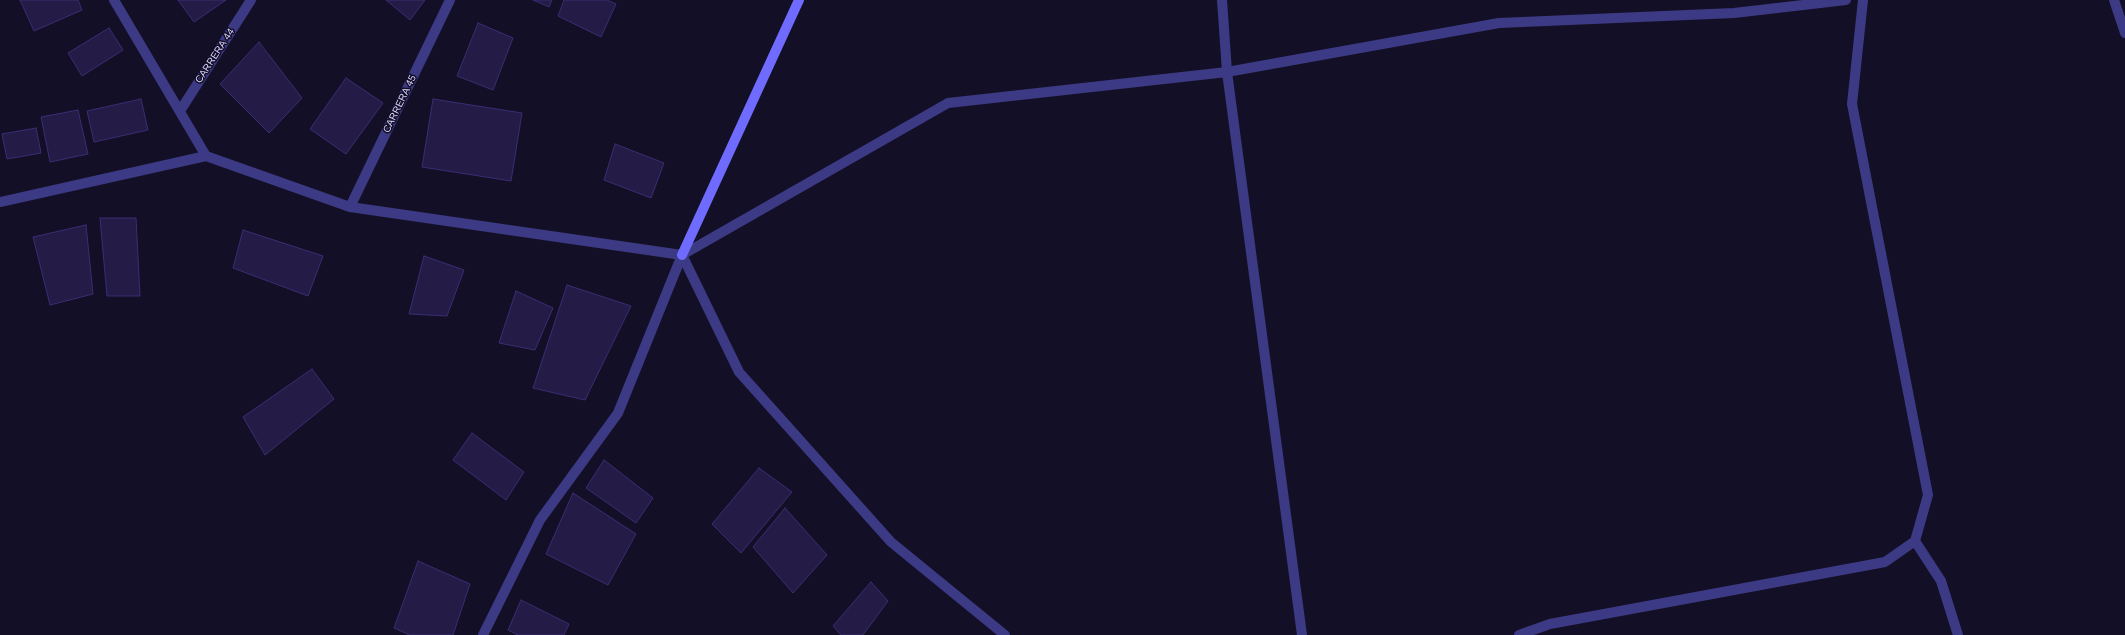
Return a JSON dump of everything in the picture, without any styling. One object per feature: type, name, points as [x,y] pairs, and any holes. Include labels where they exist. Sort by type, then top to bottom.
[{"type":"street","points":[[114,0],[206,156]]},
{"type":"street","name":"CARRERA 44","points":[[180,111],[251,0]]},
{"type":"street","name":"CARRERA 45","points":[[350,207],[450,0]]},
{"type":"street","points":[[482,635],[540,520],[618,413],[682,255],[799,0]]},
{"type":"street","points":[[1222,0],[1227,72],[1302,635]]},
{"type":"street","points":[[0,202],[206,156],[350,207],[682,255],[948,103],[1227,72],[1499,23],[1734,13],[1846,0]]},
{"type":"street","points":[[1518,635],[1550,624],[1885,562],[1915,541],[1928,495],[1852,104],[1863,0]]},
{"type":"street","points":[[2114,0],[2125,33]]},
{"type":"street","points":[[682,255],[739,372],[891,542],[1005,635]]},
{"type":"street","points":[[1915,541],[1941,581],[1958,635]]},
{"type":"building","points":[[20,0],[78,0],[82,10],[34,31]]},
{"type":"building","points":[[178,0],[226,0],[194,22]]},
{"type":"building","points":[[386,0],[425,0],[410,20]]},
{"type":"building","points":[[533,0],[552,0],[549,7]]},
{"type":"building","points":[[564,0],[607,0],[616,4],[601,37],[558,16]]},
{"type":"building","points":[[478,23],[513,38],[493,90],[457,76]]},
{"type":"building","points":[[109,28],[123,50],[82,76],[68,53]]},
{"type":"building","points":[[259,42],[302,98],[269,133],[220,84]]},
{"type":"building","points":[[346,78],[383,103],[346,154],[310,129]]},
{"type":"building","points":[[141,99],[148,130],[94,142],[87,111]]},
{"type":"building","points":[[433,99],[522,113],[511,181],[422,167]]},
{"type":"building","points":[[78,110],[88,154],[50,162],[41,117]]},
{"type":"building","points":[[36,128],[41,153],[7,159],[2,134]]},
{"type":"building","points":[[615,144],[664,163],[651,198],[604,180]]},
{"type":"building","points":[[100,218],[136,218],[140,296],[107,296]]},
{"type":"building","points":[[86,225],[93,294],[50,305],[33,237]]},
{"type":"building","points":[[243,230],[323,256],[308,296],[233,268]]},
{"type":"building","points":[[424,256],[464,270],[447,316],[409,314]]},
{"type":"building","points":[[567,285],[631,306],[585,400],[533,388]]},
{"type":"building","points":[[516,291],[553,308],[535,350],[499,343]]},
{"type":"building","points":[[312,369],[334,399],[265,455],[243,417]]},
{"type":"building","points":[[472,433],[524,472],[506,500],[453,460]]},
{"type":"building","points":[[604,460],[653,498],[636,523],[586,488]]},
{"type":"building","points":[[759,468],[792,492],[741,553],[712,524]]},
{"type":"building","points":[[573,493],[636,534],[608,585],[546,554]]},
{"type":"building","points":[[785,508],[827,555],[793,593],[753,547]]},
{"type":"building","points":[[418,561],[470,584],[453,635],[410,635],[394,628]]},
{"type":"building","points":[[871,582],[888,601],[863,635],[841,635],[833,626]]},
{"type":"building","points":[[521,600],[569,624],[564,635],[518,635],[508,630]]}]
